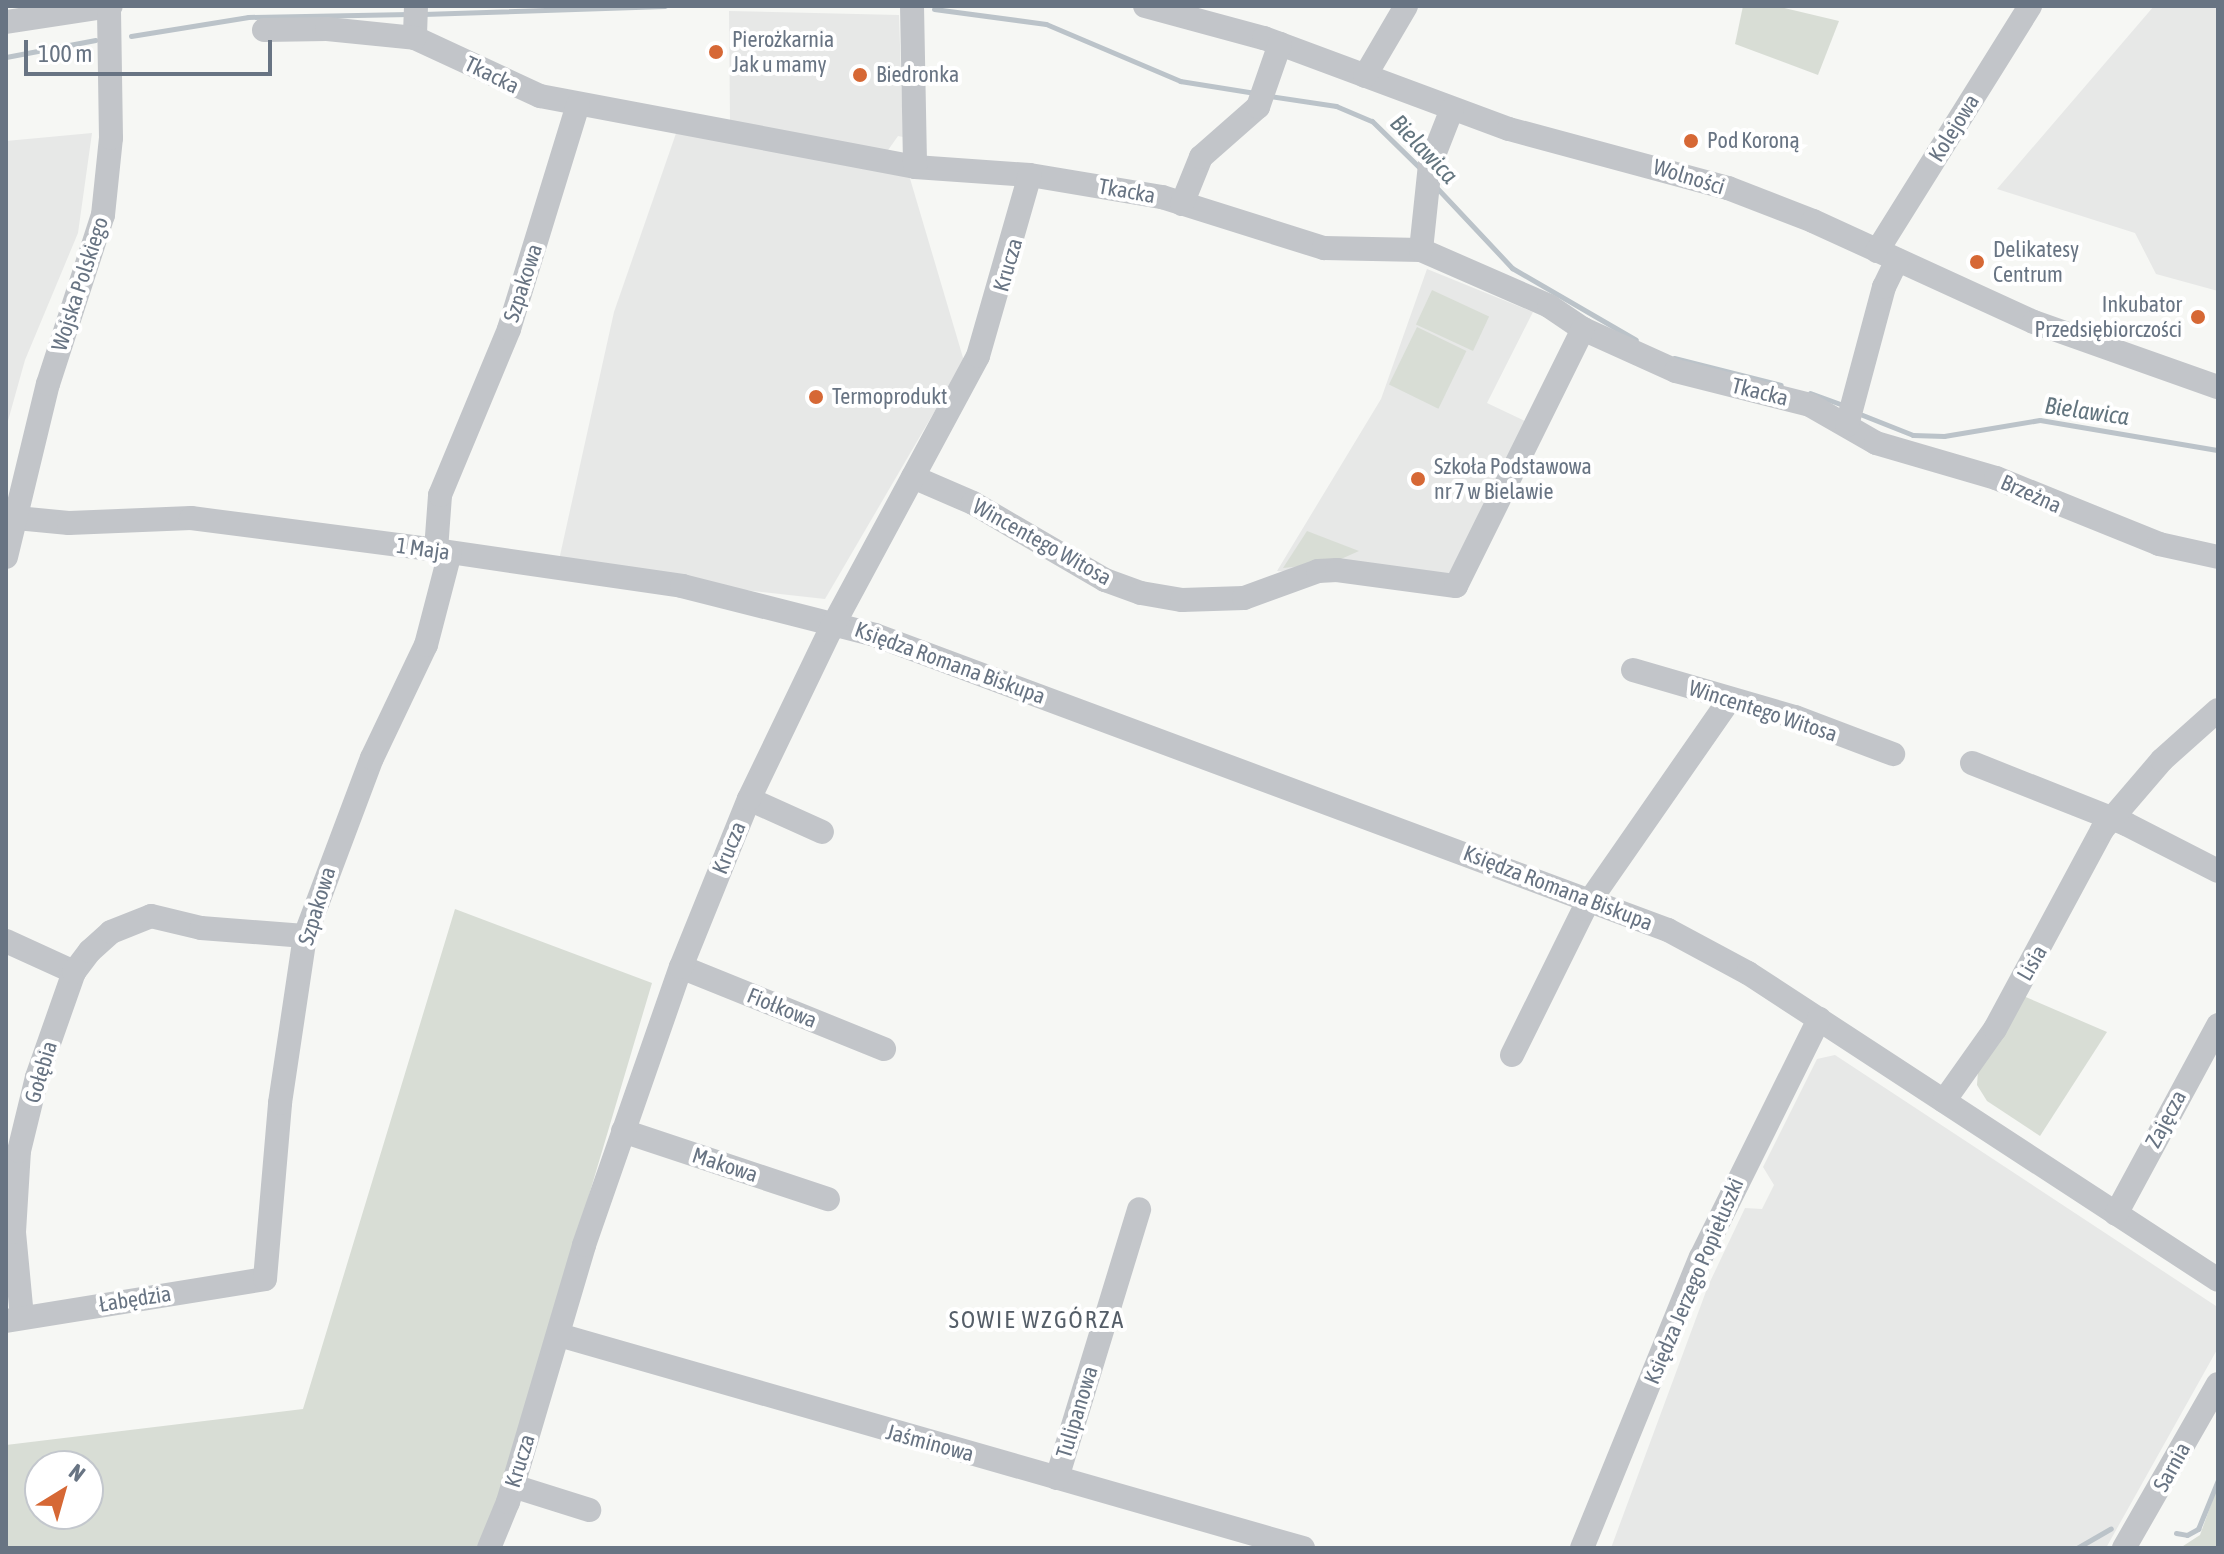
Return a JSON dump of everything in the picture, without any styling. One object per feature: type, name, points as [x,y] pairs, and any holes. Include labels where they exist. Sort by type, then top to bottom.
[{"type":"street","points":[[6,22],[110,6]]},
{"type":"street","name":"Wojska Polskiego","points":[[6,557],[11,518],[48,384],[103,215],[112,127],[110,6]]},
{"type":"street","points":[[912,6],[915,167]]},
{"type":"street","name":"Wolności","points":[[1145,6],[1280,44],[1452,109],[1694,177],[1887,255],[2025,318],[2218,387]]},
{"type":"street","points":[[1365,76],[1406,6]]},
{"type":"street","name":"Kolejowa","points":[[1847,425],[1884,287],[1887,255],[2030,6]]},
{"type":"street","points":[[264,30],[416,23]]},
{"type":"street","name":"Tkacka","points":[[416,23],[524,91],[578,105],[647,112],[915,167],[1030,175],[1182,204],[1324,248],[1421,250],[1549,306],[1583,329],[1676,371],[1810,405],[1847,425]]},
{"type":"street","points":[[1182,204],[1201,157],[1258,107],[1280,44]]},
{"type":"street","name":"Szpakowa","points":[[265,1279],[280,1103],[305,936],[367,772],[435,621],[443,552],[440,495],[509,329],[578,105]]},
{"type":"street","points":[[1421,250],[1427,176],[1452,109]]},
{"type":"street","name":"Krucza","points":[[489,1548],[513,1486],[623,1131],[681,967],[749,799],[835,621],[978,356],[1030,175]]},
{"type":"street","name":"Wincentego Witosa","points":[[913,477],[985,509],[1105,580],[1141,593],[1182,600],[1244,598],[1318,571],[1337,570],[1456,586],[1583,329]]},
{"type":"street","name":"Brzeżna","points":[[1847,425],[1876,443],[1996,478],[2159,544],[2218,557]]},
{"type":"street","name":"1 Maja","points":[[11,518],[69,523],[191,518],[682,586],[835,621]]},
{"type":"street","name":"Księdza Romana Biskupa","points":[[835,621],[1591,899],[1689,940],[1819,1019],[2218,1280]]},
{"type":"street","name":"Wincentego Witosa","points":[[1633,670],[1893,754]]},
{"type":"street","points":[[1512,1055],[1591,899],[1730,699]]},
{"type":"street","points":[[2111,819],[2162,760],[2218,710]]},
{"type":"street","points":[[1972,763],[2111,819],[2218,871]]},
{"type":"street","points":[[749,799],[822,832]]},
{"type":"street","name":"Lisia","points":[[1944,1101],[1995,1029],[2111,819]]},
{"type":"street","points":[[6,941],[74,972],[111,932],[151,916],[201,928],[305,936]]},
{"type":"street","name":"Fiołkowa","points":[[681,967],[884,1049]]},
{"type":"street","name":"Gołębia","points":[[14,1319],[14,1232],[19,1151],[37,1077],[74,972]]},
{"type":"street","name":"Księdza Jerzego Popiełuszki","points":[[1582,1548],[1707,1244],[1819,1019]]},
{"type":"street","name":"Zajęcza","points":[[2116,1214],[2218,1025]]},
{"type":"street","name":"Makowa","points":[[623,1131],[828,1199]]},
{"type":"street","name":"Tulipanowa","points":[[1057,1478],[1139,1209]]},
{"type":"street","name":"Łabędzia","points":[[14,1319],[265,1279]]},
{"type":"street","name":"Jaśminowa","points":[[559,1335],[1303,1548]]},
{"type":"street","name":"Sarnia","points":[[2124,1548],[2218,1384]]},
{"type":"street","points":[[513,1486],[589,1510]]},
{"type":"shaded area","points":[[1743,6],[1776,6],[1839,21],[1818,75],[1735,44]]},
{"type":"shaded area","points":[[2154,6],[2218,6],[2218,291],[2156,274],[2135,233],[1997,189]]},
{"type":"shaded area","points":[[729,11],[899,15],[903,137],[898,136],[886,153],[730,122]]},
{"type":"shaded area","points":[[681,119],[906,165],[964,361],[825,599],[557,569],[614,312]]},
{"type":"shaded area","points":[[92,133],[78,233],[25,360],[6,428],[6,141]]},
{"type":"shaded area","name":"Szkoła Podstawowa nr 7 w Bielawie","points":[[1427,269],[1533,312],[1487,403],[1529,423],[1455,582],[1277,571],[1381,399]]},
{"type":"shaded area","points":[[1432,290],[1489,317],[1473,351],[1416,324]]},
{"type":"shaded area","points":[[1417,327],[1466,351],[1438,409],[1389,385]]},
{"type":"shaded area","points":[[1307,531],[1359,551],[1332,563],[1283,568]]},
{"type":"shaded area","points":[[455,909],[652,983],[497,1505],[479,1548],[6,1548],[6,1445],[303,1409]]},
{"type":"shaded area","points":[[2021,995],[2107,1032],[2040,1136],[1987,1101],[1977,1085],[1978,1071]]},
{"type":"shaded area","points":[[1835,1055],[2216,1306],[2218,1348],[2106,1548],[1611,1548],[1708,1286],[1745,1208],[1762,1209],[1774,1185],[1763,1167],[1817,1059]]},
{"type":"shaded area","points":[[2218,1485],[2218,1548],[2180,1548],[2200,1535]]},
{"type":"waterway","name":"Bielawica","points":[[423,14],[665,6]]},
{"type":"waterway","name":"Bielawica","points":[[934,9],[1046,24],[1180,81],[1255,93]]},
{"type":"waterway","name":"Bielawica","points":[[131,36],[248,17],[409,14]]},
{"type":"waterway","name":"Bielawica","points":[[6,57],[95,40]]},
{"type":"waterway","name":"Bielawica","points":[[1269,96],[1336,106],[1372,121],[1420,168]]},
{"type":"waterway","name":"Bielawica","points":[[1437,188],[1512,268],[1636,340]]},
{"type":"waterway","name":"Bielawica","points":[[1674,358],[1781,385]]},
{"type":"waterway","name":"Bielawica","points":[[1810,393],[1846,406]]},
{"type":"waterway","name":"Bielawica","points":[[1860,414],[1913,435],[1944,436],[2040,420],[2218,450]]},
{"type":"waterway","points":[[2176,1533],[2187,1535],[2198,1529],[2218,1480]]},
{"type":"waterway","points":[[2077,1548],[2111,1528]]},
{"type":"place","name":"Pierożkarnia Jak u mamy","points":[[716,52]]},
{"type":"place","name":"Biedronka","points":[[860,75]]},
{"type":"place","name":"Pod Koroną","points":[[1691,141]]},
{"type":"place","name":"Delikatesy Centrum","points":[[1977,262]]},
{"type":"place","name":"Inkubator Przedsiębiorczości","points":[[2198,317]]},
{"type":"place","name":"Termoprodukt","points":[[816,397]]},
{"type":"place","name":"Szkoła Podstawowa nr 7 w Bielawie","points":[[1418,479]]},
{"type":"district","name":"SOWIE WZGÓRZA","points":[[1037,1320]]}]
